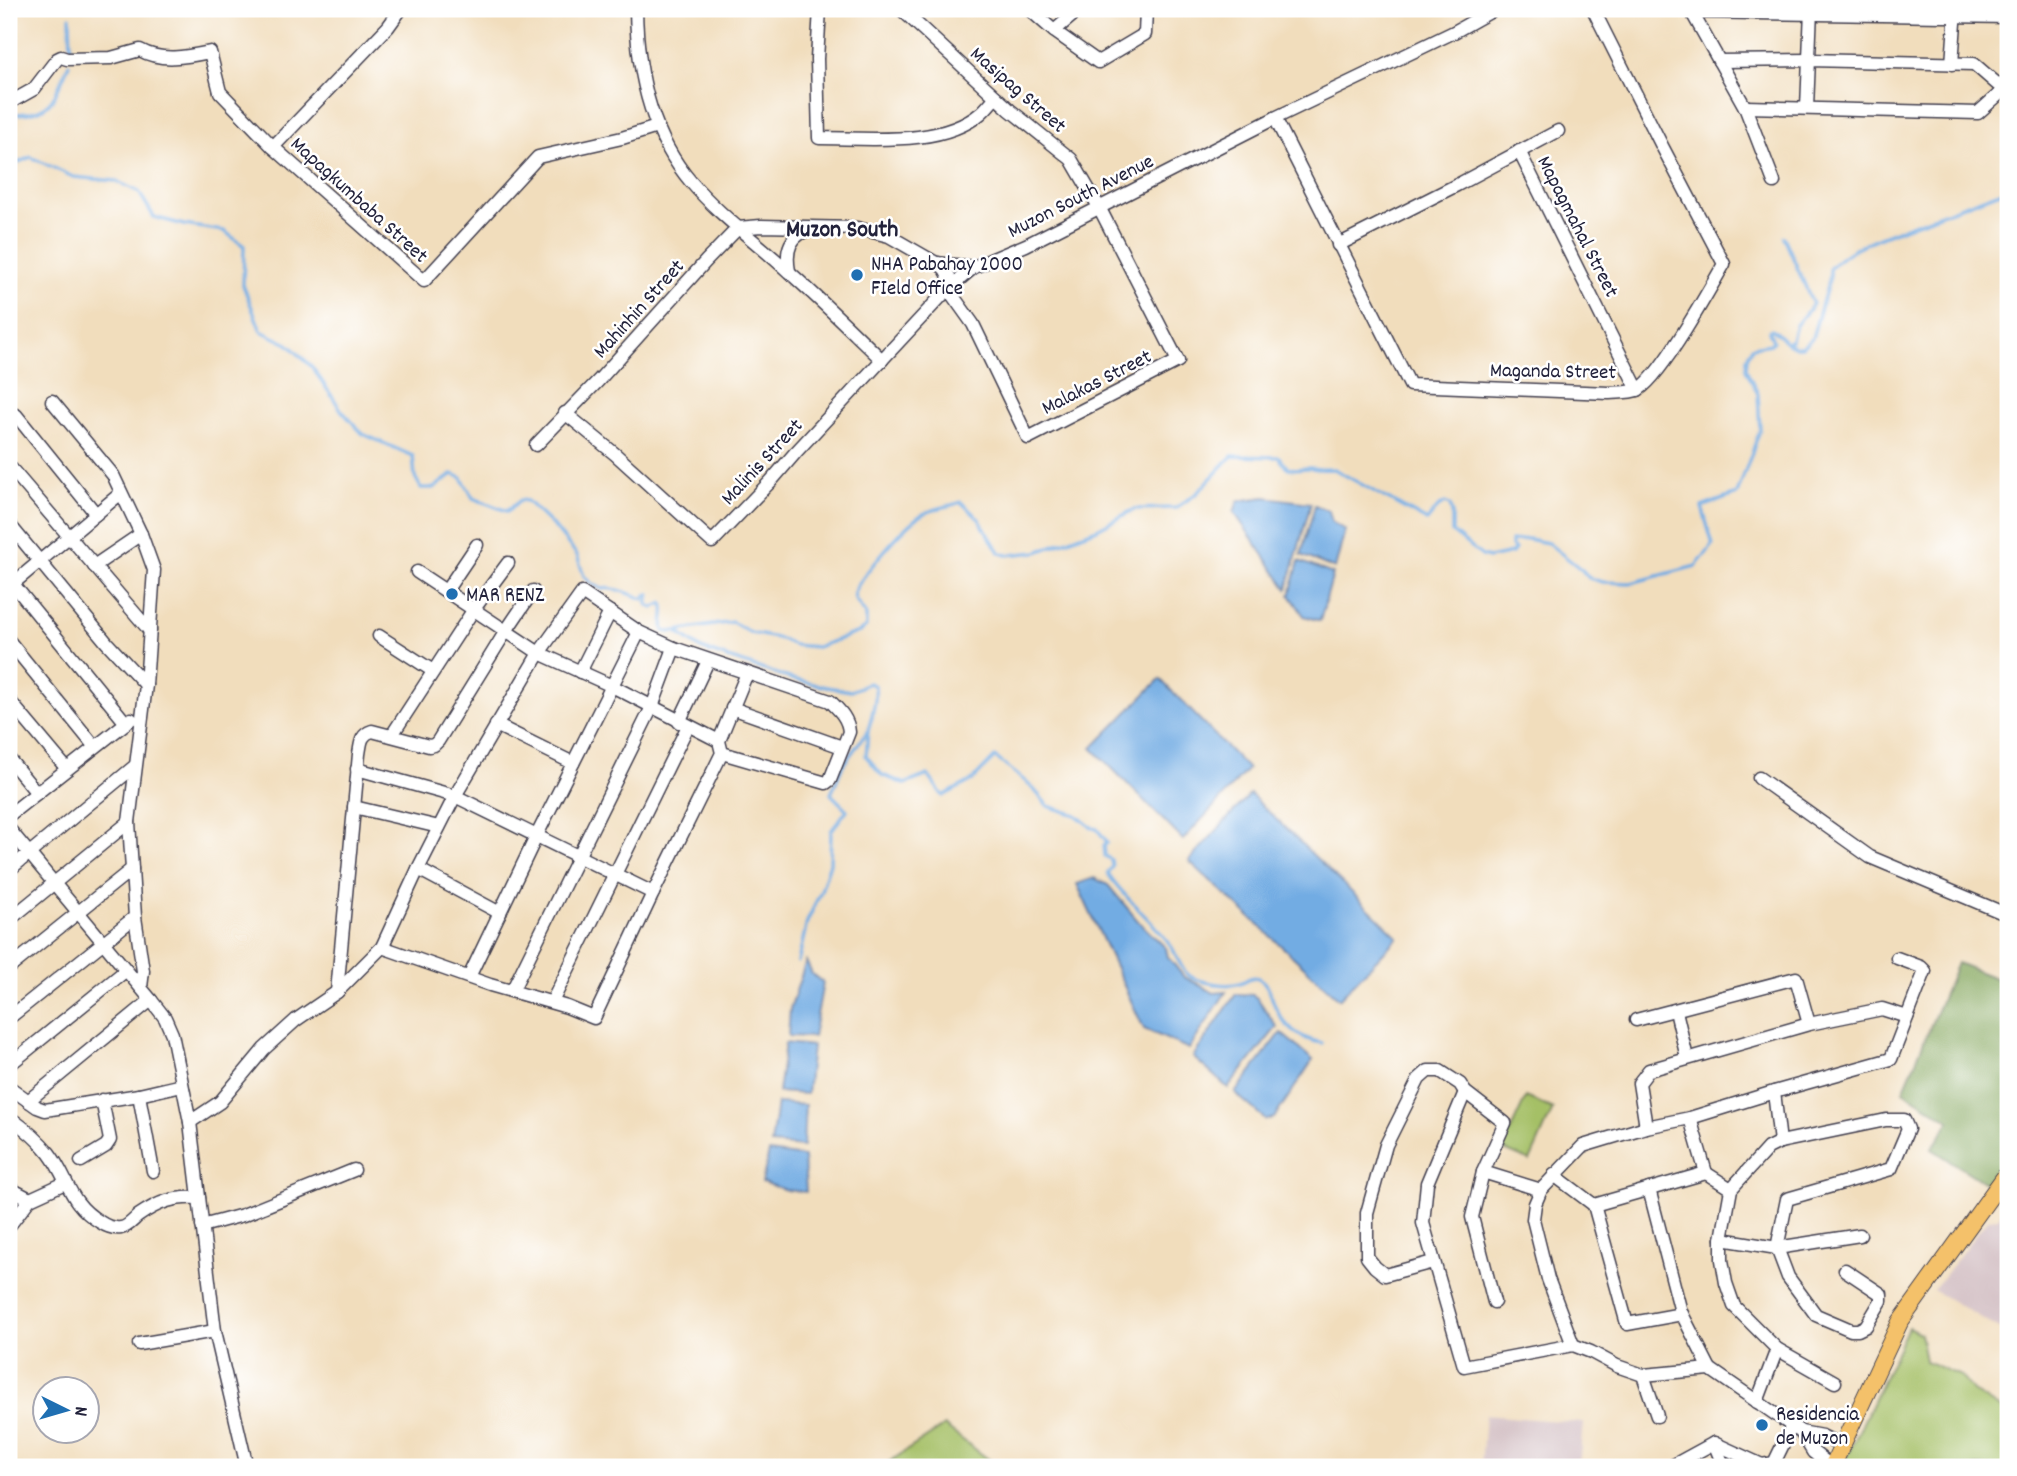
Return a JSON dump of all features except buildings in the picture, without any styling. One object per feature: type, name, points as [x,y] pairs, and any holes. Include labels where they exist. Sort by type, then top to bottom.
[{"type":"main road","points":[[1832,1467],[1900,1322],[2008,1171]]},
{"type":"street","points":[[9,103],[34,89],[57,59],[111,58],[140,50],[160,58],[187,57],[210,52],[220,92],[273,147],[388,27],[401,9]]},
{"type":"street","points":[[636,9],[639,58],[647,97],[657,127],[691,182],[882,360]]},
{"type":"street","points":[[820,9],[817,59],[819,138],[923,138],[964,124],[981,113],[996,97]]},
{"type":"street","name":"Masipag Street","points":[[901,9],[996,97],[1071,159],[1099,207]]},
{"type":"street","points":[[1029,9],[1054,31],[1098,62],[1145,34],[1146,9]]},
{"type":"street","points":[[1054,31],[1080,9]]},
{"type":"street","name":"Muzon South Avenue","points":[[738,228],[857,228],[889,236],[937,263],[974,267],[1026,245],[1275,118],[1454,32],[1495,9]]},
{"type":"street","name":"Maganda Street","points":[[1275,118],[1410,385],[1609,393],[1638,390],[1658,370],[1724,264],[1593,9]]},
{"type":"street","points":[[1774,182],[1745,107],[1691,10],[1956,13],[2008,17]]},
{"type":"street","points":[[1807,108],[1811,11]]},
{"type":"street","points":[[1952,64],[1956,13]]},
{"type":"street","points":[[1719,61],[1974,64],[2006,88],[1978,113],[1745,107]]},
{"type":"street","name":"Mapagkumbaba Street","points":[[273,147],[424,281],[538,157],[622,138],[657,127]]},
{"type":"street","points":[[1520,151],[1558,131]]},
{"type":"street","name":"Mapagmahal Street","points":[[1338,245],[1520,151],[1638,390]]},
{"type":"street","name":"Malakas Street","points":[[948,289],[973,324],[1028,438],[1178,361],[1099,207]]},
{"type":"street","name":"Mahinhin Street","points":[[536,444],[598,381],[738,228]]},
{"type":"street","points":[[789,271],[786,257],[792,241],[801,232],[819,228]]},
{"type":"street","points":[[937,263],[948,276],[948,289]]},
{"type":"street","name":"Malinis Street","points":[[565,413],[615,454],[712,542],[948,289],[974,267]]},
{"type":"street","points":[[52,401],[113,475],[141,534],[153,570],[146,685],[129,822],[135,917],[143,971],[141,987]]},
{"type":"street","points":[[16,415],[96,513]]},
{"type":"street","points":[[9,466],[150,631]]},
{"type":"street","points":[[121,494],[10,583],[126,723]]},
{"type":"street","points":[[9,524],[107,643],[146,685]]},
{"type":"street","points":[[94,566],[141,534]]},
{"type":"street","points":[[446,591],[477,545]]},
{"type":"street","points":[[392,735],[474,608],[508,563]]},
{"type":"street","points":[[190,1122],[220,1102],[264,1049],[296,1020],[337,992],[382,947],[455,796],[539,653],[582,593],[639,632],[674,649],[830,701],[843,714],[849,732],[830,780],[826,783],[720,747],[612,686],[539,653],[416,572]]},
{"type":"street","points":[[337,992],[362,737],[372,731],[434,745],[533,590]]},
{"type":"street","points":[[580,673],[610,612]]},
{"type":"street","points":[[469,977],[639,632]]},
{"type":"street","points":[[379,636],[433,671]]},
{"type":"street","points":[[9,641],[95,747]]},
{"type":"street","points":[[512,991],[652,707],[674,649]]},
{"type":"street","points":[[552,1002],[615,874],[683,724],[708,661]]},
{"type":"street","points":[[382,947],[594,1018],[720,747],[747,673]]},
{"type":"street","points":[[9,700],[67,769]]},
{"type":"street","points":[[732,708],[842,747]]},
{"type":"street","points":[[9,815],[142,710]]},
{"type":"street","points":[[496,725],[573,763]]},
{"type":"street","points":[[9,759],[37,793]]},
{"type":"street","points":[[9,870],[135,766]]},
{"type":"street","points":[[357,769],[455,796],[653,893]]},
{"type":"street","points":[[1759,778],[1870,857],[2008,915]]},
{"type":"street","points":[[354,807],[439,827]]},
{"type":"street","points":[[9,920],[129,822]]},
{"type":"street","points":[[9,829],[141,987],[165,1018],[172,1034],[190,1122],[215,1331],[247,1467]]},
{"type":"street","points":[[9,968],[132,869]]},
{"type":"street","points":[[418,869],[500,912]]},
{"type":"street","points":[[9,1018],[135,917]]},
{"type":"street","points":[[1573,1345],[1548,1279],[1533,1219],[1541,1190],[1583,1146],[1646,1127],[1690,1118],[1891,1059],[1925,971],[1897,958]]},
{"type":"street","points":[[9,1065],[125,971]]},
{"type":"street","points":[[1636,1020],[1796,978],[1809,1024]]},
{"type":"street","points":[[28,1101],[151,1000]]},
{"type":"street","points":[[1646,1127],[1639,1083],[1650,1070],[1809,1024],[1882,1009],[1907,1017]]},
{"type":"street","points":[[1676,1011],[1687,1058]]},
{"type":"street","points":[[1433,1262],[1385,1275],[1367,1257],[1367,1213],[1386,1145],[1419,1079],[1428,1071],[1440,1071],[1460,1084],[1465,1093],[1505,1123],[1483,1172],[1472,1217],[1494,1302]]},
{"type":"street","points":[[9,1087],[45,1110],[182,1085]]},
{"type":"street","points":[[1774,1092],[1780,1142]]},
{"type":"street","points":[[1465,1093],[1427,1183],[1423,1223],[1464,1366],[1573,1345],[1617,1366],[1643,1374],[1710,1368]]},
{"type":"street","points":[[139,1094],[153,1171]]},
{"type":"street","points":[[81,1161],[106,1146],[110,1140],[102,1100]]},
{"type":"street","points":[[9,1117],[49,1154],[71,1195],[82,1209],[96,1220],[114,1228],[126,1226],[162,1201],[181,1197],[199,1198]]},
{"type":"street","points":[[1690,1118],[1706,1173],[1731,1189]]},
{"type":"street","points":[[1835,1382],[1777,1349],[1734,1306],[1721,1260],[1731,1189],[1768,1147],[1780,1142],[1886,1121],[1904,1120],[1908,1129],[1891,1169],[1787,1199],[1776,1248],[1788,1277],[1816,1315],[1850,1330],[1858,1330],[1866,1326],[1881,1301],[1881,1294],[1845,1270]]},
{"type":"street","points":[[201,1227],[243,1215],[354,1170]]},
{"type":"street","points":[[1483,1172],[1541,1190]]},
{"type":"street","points":[[1594,1205],[1706,1173]]},
{"type":"street","points":[[1554,1175],[1594,1205],[1627,1324],[1682,1314]]},
{"type":"street","points":[[9,1226],[30,1199],[65,1182]]},
{"type":"street","points":[[9,1188],[30,1199]]},
{"type":"street","points":[[1649,1189],[1682,1314],[1710,1368],[1796,1429],[1813,1452],[1832,1467]]},
{"type":"street","points":[[1722,1239],[1776,1248],[1860,1235]]},
{"type":"street","points":[[139,1344],[215,1331]]},
{"type":"street","points":[[1757,1402],[1777,1349]]},
{"type":"street","points":[[1643,1374],[1657,1416]]},
{"type":"street","points":[[1796,1429],[1822,1436],[1842,1446]]},
{"type":"street","points":[[1714,1443],[1758,1466],[1774,1463],[1796,1429]]},
{"type":"street","points":[[1670,1467],[1714,1443]]},
{"type":"street","points":[[1714,1443],[1724,1467]]},
{"type":"shaded area","points":[[2008,1204],[2008,1334],[1933,1290],[1988,1219],[1998,1218]]},
{"type":"shaded area","points":[[1485,1415],[1583,1423],[1579,1467],[1481,1467]]},
{"type":"green space","points":[[1957,963],[2008,983],[2008,1163],[1991,1187],[1932,1149],[1950,1121],[1903,1091]]},
{"type":"green space","points":[[1526,1097],[1553,1109],[1530,1161],[1502,1149]]},
{"type":"green space","points":[[1908,1327],[1920,1333],[1925,1361],[1961,1376],[1972,1391],[2008,1414],[2008,1467],[1842,1467]]},
{"type":"green space","points":[[944,1426],[999,1467],[885,1467],[886,1464]]},
{"type":"water","points":[[1265,497],[1311,503],[1287,589],[1234,512],[1238,501]]},
{"type":"water","points":[[1315,505],[1329,511],[1332,522],[1345,530],[1335,569],[1301,555]]},
{"type":"water","points":[[1299,561],[1333,574],[1320,621],[1304,616],[1290,595]]},
{"type":"water","points":[[1160,679],[1248,769],[1183,840],[1092,748]]},
{"type":"water","points":[[1250,794],[1398,937],[1339,999],[1189,861]]},
{"type":"water","points":[[1094,878],[1108,885],[1139,922],[1166,948],[1168,957],[1184,977],[1214,993],[1226,992],[1189,1049],[1144,1029],[1077,884]]},
{"type":"water","points":[[806,961],[812,974],[823,983],[813,1037],[788,1036],[790,1009]]},
{"type":"water","points":[[1236,994],[1253,995],[1258,999],[1277,1027],[1228,1088],[1193,1057]]},
{"type":"water","points":[[1281,1033],[1313,1060],[1274,1118],[1266,1120],[1235,1093]]},
{"type":"water","points":[[785,1043],[812,1046],[807,1094],[778,1092]]},
{"type":"water","points":[[777,1103],[805,1105],[803,1147],[771,1144]]},
{"type":"water","points":[[769,1152],[804,1157],[806,1192],[786,1190],[762,1182]]},
{"type":"waterway","points":[[70,17],[71,56]]},
{"type":"waterway","points":[[9,114],[24,114],[43,108],[55,95],[69,64]]},
{"type":"waterway","points":[[9,159],[17,163],[31,157],[73,177],[116,181],[139,192],[154,217],[224,231],[244,246],[243,285],[261,331],[288,344],[312,367],[342,411],[363,434],[413,456],[415,477],[421,488],[434,488],[453,474],[462,478],[473,498],[507,511],[521,500],[527,501],[555,528],[577,555],[584,576],[591,583],[602,589],[617,590],[644,599],[650,594],[647,604],[653,608],[663,603],[664,631],[732,622],[751,633],[781,639],[794,645],[817,647],[866,627],[866,615],[855,599],[854,592],[894,540],[924,513],[961,502],[979,519],[999,552],[1007,555],[1037,552],[1097,529],[1135,509],[1176,508],[1197,493],[1232,456],[1279,457],[1292,469],[1334,469],[1427,521],[1438,507],[1445,503],[1450,505],[1452,513],[1452,532],[1482,556],[1489,558],[1512,553],[1515,549],[1511,546],[1511,541],[1528,539],[1548,543],[1589,578],[1603,582],[1631,583],[1696,566],[1713,545],[1702,507],[1737,494],[1760,430],[1758,394],[1746,369],[1747,358],[1752,347],[1771,344],[1773,341],[1769,331],[1772,329],[1786,342],[1792,340],[1796,325],[1813,304],[1784,237]]},
{"type":"waterway","points":[[1787,343],[1802,347],[1812,338],[1830,268],[1838,260],[1876,239],[2008,189]]},
{"type":"waterway","points":[[677,632],[701,649],[792,679],[851,691],[869,683],[875,686],[866,756],[882,775],[905,784],[928,775],[943,796],[973,780],[995,757],[1031,786],[1048,806],[1076,815],[1097,829],[1107,842],[1104,845],[1105,856],[1111,860],[1112,867],[1109,875],[1169,943],[1187,974],[1198,980],[1225,985],[1252,978],[1260,979],[1268,988],[1283,1021],[1307,1039],[1322,1043]]},
{"type":"waterway","points":[[798,962],[807,922],[830,863],[831,831],[847,810],[831,794],[843,765],[867,732]]},
{"type":"place","name":"NHA Pabahay 2000 FIeld Office","points":[[857,275]]},
{"type":"place","name":"MAR RENZ","points":[[452,594]]},
{"type":"place","name":"Residencia de Muzon","points":[[1762,1425]]},
{"type":"district","name":"Muzon South","points":[[842,228]]}]
